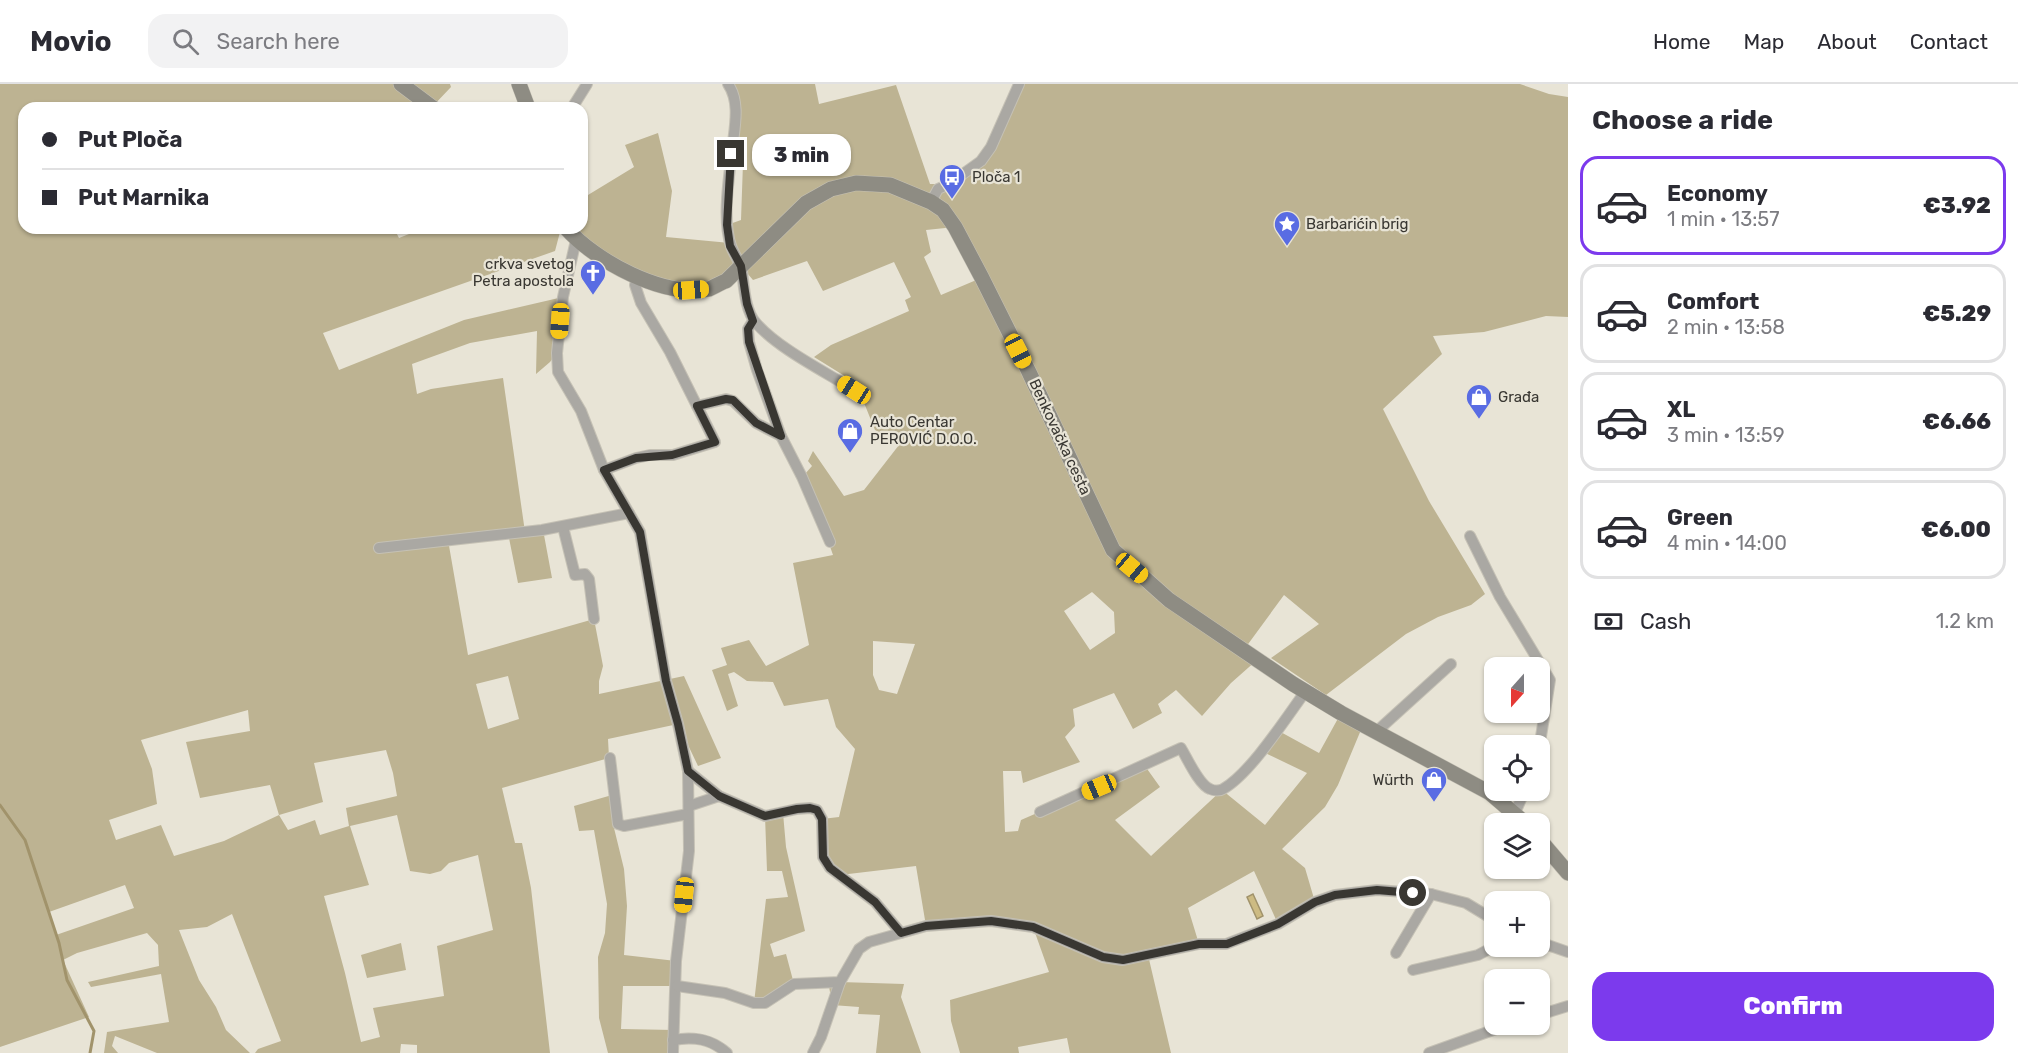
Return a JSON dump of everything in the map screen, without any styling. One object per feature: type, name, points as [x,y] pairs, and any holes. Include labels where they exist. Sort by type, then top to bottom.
[{"type":"main road","points":[[401,84],[425,102]]},
{"type":"main road","points":[[519,84],[526,102]]},
{"type":"main road","name":"Benkovačka cesta","points":[[571,234],[615,266],[637,275],[674,288],[710,288],[726,281],[806,203],[831,189],[856,183],[890,184],[931,202],[943,210],[955,227],[982,278],[1113,550],[1169,600],[1305,692],[1490,793],[1514,813]]},
{"type":"main road","points":[[1550,852],[1568,873]]},
{"type":"street","points":[[576,102],[587,84]]},
{"type":"street","points":[[728,84],[732,89],[736,111],[727,225],[730,246],[741,266],[747,304],[753,321],[791,351],[854,390]]},
{"type":"street","points":[[931,202],[938,189],[949,184],[981,161],[991,147],[1019,84]]},
{"type":"street","points":[[571,234],[557,353],[558,372],[581,411],[604,470],[640,532],[666,681],[688,771],[688,851],[676,961],[673,1053]]},
{"type":"street","points":[[604,470],[636,458],[672,455],[715,442],[670,352],[641,303],[635,285],[637,275]]},
{"type":"street","points":[[753,321],[748,329],[749,342],[781,436],[802,477],[830,542]]},
{"type":"street","points":[[697,406],[726,399],[733,400],[756,423],[781,436]]},
{"type":"street","points":[[379,548],[563,527],[629,513]]},
{"type":"street","points":[[563,527],[575,575],[585,574],[589,579],[594,619]]},
{"type":"street","points":[[1470,536],[1500,597],[1550,680],[1541,735]]},
{"type":"street","points":[[1376,732],[1451,664]]},
{"type":"street","points":[[1040,813],[1181,747],[1204,786],[1212,791],[1222,790],[1241,774],[1261,751],[1305,692]]},
{"type":"street","points":[[610,758],[618,824],[624,826],[689,810],[719,796]]},
{"type":"street","points":[[688,771],[719,796],[765,816],[797,809],[817,810],[822,819],[823,857],[830,868],[875,902],[901,933]]},
{"type":"street","points":[[813,1053],[840,982],[859,950],[869,942],[926,926],[991,921],[1033,927],[1103,957],[1123,960],[1199,944],[1227,944],[1278,924],[1315,902],[1335,895],[1377,890],[1431,894],[1466,903],[1484,914]]},
{"type":"street","points":[[1396,953],[1431,894]]},
{"type":"street","points":[[1550,946],[1568,952]]},
{"type":"street","points":[[1413,970],[1484,952]]},
{"type":"street","points":[[676,986],[725,993],[754,1003],[765,1003],[794,984],[840,982]]},
{"type":"street","points":[[1550,1012],[1568,1006]]},
{"type":"street","points":[[1429,1053],[1484,1033]]},
{"type":"street","points":[[673,1040],[688,1038],[704,1040],[727,1053]]},
{"type":"shaded area","points":[[0,84],[450,84],[451,87],[437,102],[18,102],[18,234],[397,234],[399,238],[409,234],[559,234],[555,251],[323,333],[339,370],[464,320],[563,297],[557,353],[536,374],[537,331],[470,343],[412,364],[417,394],[431,389],[503,378],[525,532],[542,530],[544,535],[552,578],[518,583],[508,533],[448,540],[468,655],[594,619],[603,666],[599,681],[599,694],[684,676],[721,758],[698,766],[678,724],[608,739],[609,758],[502,788],[515,843],[522,843],[531,888],[550,1053],[417,1053],[417,1045],[401,1044],[400,1053],[255,1053],[258,1049],[281,1041],[232,914],[207,927],[179,930],[199,980],[216,1007],[226,1030],[250,1053],[157,1053],[115,1036],[112,1046],[118,1053],[104,1053],[107,1032],[169,1022],[161,974],[91,987],[88,982],[159,966],[158,945],[147,933],[77,953],[63,960],[89,1017],[0,1047]],"holes":[[[508,676],[519,719],[488,729],[476,684]],[[248,710],[250,731],[186,742],[200,798],[270,785],[279,815],[224,841],[174,856],[161,825],[116,840],[109,820],[157,804],[152,769],[141,740]],[[386,750],[397,796],[346,808],[349,826],[320,835],[315,820],[288,830],[279,815],[323,802],[314,763]],[[397,815],[410,871],[430,874],[441,871],[449,863],[478,855],[493,930],[437,946],[444,996],[373,1008],[380,1037],[361,1042],[324,896],[369,885],[350,826]],[[125,885],[134,908],[56,935],[49,912]]]},
{"type":"shaded area","points":[[733,84],[815,84],[819,104],[896,85],[930,184],[949,184],[981,161],[1019,84],[1520,84],[1549,94],[1568,97],[1568,317],[1546,316],[1484,332],[1433,336],[1442,354],[1383,409],[1429,501],[1485,594],[1471,605],[1438,617],[1406,634],[1326,695],[1271,658],[1319,624],[1284,595],[1243,651],[1257,660],[1231,683],[1202,716],[1176,690],[1158,704],[1162,713],[1133,729],[1114,693],[1073,709],[1075,726],[1065,737],[1080,762],[1023,783],[1021,771],[1003,771],[1005,832],[1018,831],[1021,820],[1145,766],[1160,787],[1115,820],[1151,856],[1222,790],[1265,825],[1307,773],[1261,751],[1277,730],[1319,753],[1341,713],[1363,725],[1338,785],[1325,807],[1282,849],[1305,868],[1315,902],[1278,924],[1254,871],[1188,908],[1199,944],[1148,955],[1171,1053],[1070,1053],[1067,1038],[1018,1047],[1019,1053],[960,1053],[951,1021],[950,1000],[1049,972],[1033,927],[991,921],[926,926],[916,866],[840,875],[830,868],[822,819],[839,817],[855,749],[836,727],[828,699],[784,706],[773,682],[747,681],[734,672],[728,674],[738,706],[727,711],[712,670],[727,665],[721,648],[749,640],[766,666],[809,645],[793,563],[833,555],[805,474],[812,466],[808,461],[813,451],[844,496],[864,490],[899,445],[875,430],[856,383],[814,357],[831,345],[909,311],[905,300],[911,297],[894,262],[823,291],[807,261],[753,280],[741,266],[726,281],[674,288],[576,240],[578,234],[588,234],[588,195],[634,167],[625,145],[658,133],[672,191],[666,237],[730,243],[727,225],[741,220],[743,163],[731,161]],"holes":[[[955,227],[981,278],[941,295],[924,257],[931,252],[926,230]],[[1092,592],[1114,612],[1115,633],[1090,650],[1064,611]],[[873,641],[915,644],[897,694],[879,690],[873,675]]]},
{"type":"shaded area","points":[[612,795],[614,828],[624,869],[627,906],[624,955],[676,961],[677,986],[623,986],[621,1029],[674,1030],[673,1053],[608,1053],[599,1018],[598,957],[605,933],[607,904],[594,830],[579,831],[574,806]]},
{"type":"shaded area","points":[[783,813],[786,847],[805,931],[770,944],[774,957],[786,954],[794,984],[840,982],[904,984],[901,997],[921,1053],[876,1053],[880,1015],[858,1014],[859,1007],[832,1005],[829,986],[795,987],[754,1003],[766,899],[788,897],[782,871],[767,871],[765,816]]},
{"type":"shaded area","points":[[1253,894],[1263,916],[1257,919],[1247,897]]},
{"type":"shaded area","points":[[401,943],[406,970],[367,978],[361,955]]},
{"type":"waterway","points":[[0,805],[25,840],[59,943],[67,980],[94,1031],[90,1053]]},
{"type":"place","name":"Ploča 1","points":[[952,200]]},
{"type":"place","name":"Barbarićin brig","points":[[1287,247]]},
{"type":"place","name":"crkva svetog Petra apostola","points":[[593,296]]},
{"type":"place","name":"Građa","points":[[1479,420]]},
{"type":"place","name":"Auto Centar PEROVIĆ D.O.O.","points":[[850,454]]},
{"type":"place","name":"Würth","points":[[1434,803]]},
{"type":"route","points":[[731,154],[727,225],[730,246],[741,266],[747,304],[753,321],[748,329],[749,342],[781,436],[756,423],[733,400],[726,399],[697,406],[715,442],[672,455],[650,455],[636,458],[604,470],[640,532],[666,681],[688,771],[719,796],[765,816],[797,809],[817,810],[822,819],[823,857],[830,868],[875,902],[901,933],[926,926],[991,921],[1033,927],[1103,957],[1123,960],[1199,944],[1227,944],[1278,924],[1315,902],[1335,895],[1377,890],[1413,893]]}]
